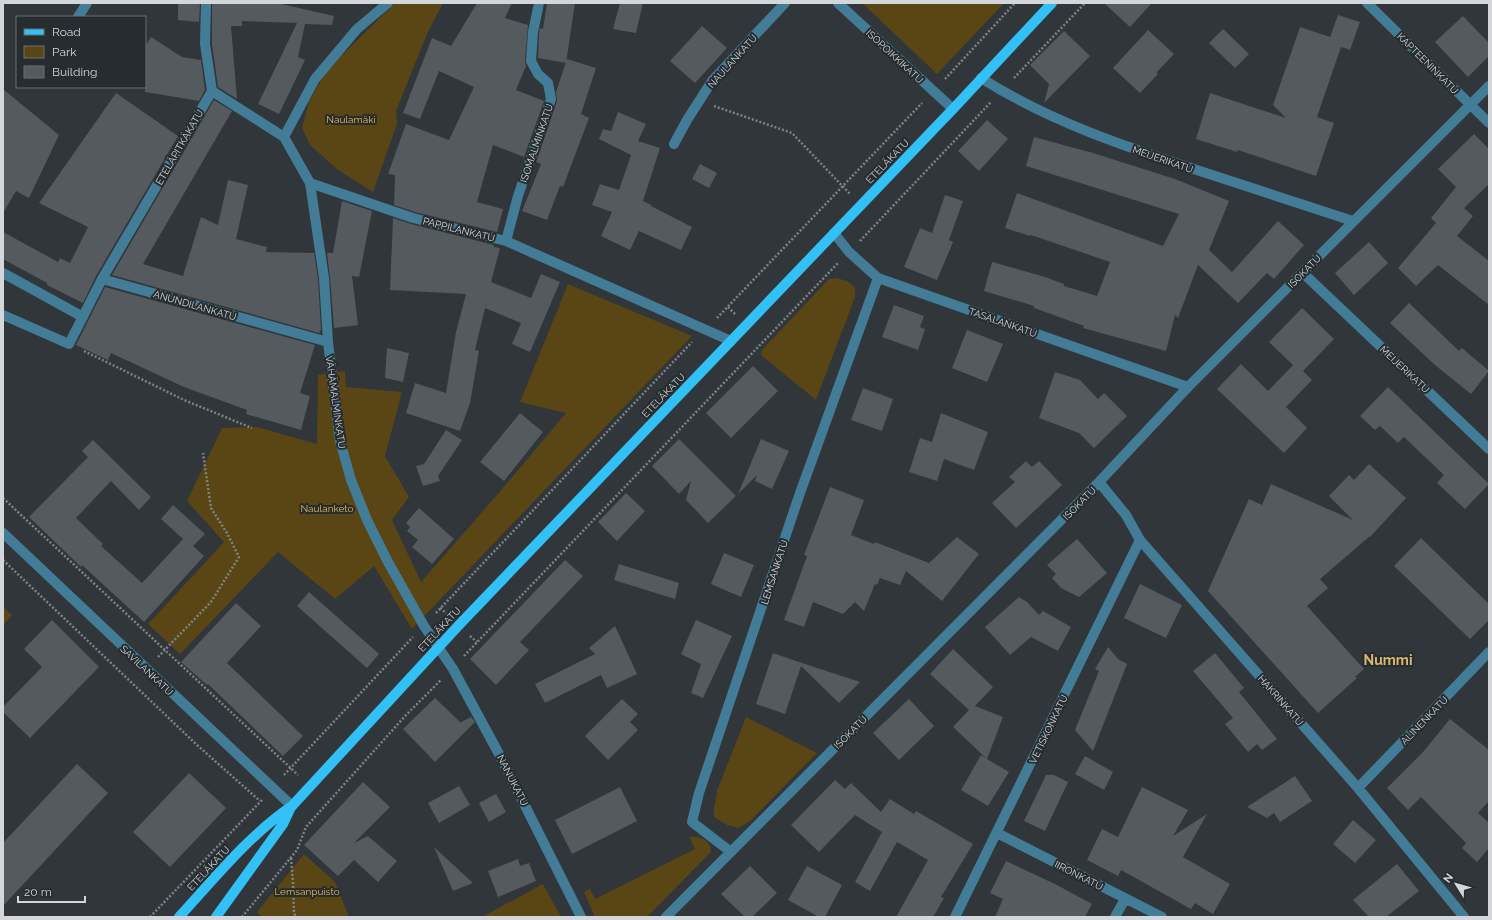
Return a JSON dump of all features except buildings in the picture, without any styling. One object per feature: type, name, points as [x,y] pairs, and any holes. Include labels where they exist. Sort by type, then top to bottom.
[{"type":"main road","name":"ETELÄKATU","points":[[216,917],[283,824],[292,806],[309,786],[438,647],[953,109],[1052,3]]},
{"type":"main road","name":"ETELÄKATU","points":[[179,917],[241,850],[274,818],[292,806]]},
{"type":"street","points":[[79,16],[87,3]]},
{"type":"street","points":[[206,3],[205,44],[212,91],[284,137],[310,183]]},
{"type":"street","points":[[284,137],[315,79],[357,29],[388,3]]},
{"type":"street","name":"ISOMALMINKATU","points":[[506,241],[518,196],[551,100],[548,83],[538,74],[531,61],[533,32],[539,3]]},
{"type":"street","name":"NAULANKATU","points":[[674,144],[698,101],[712,81],[785,3]]},
{"type":"street","name":"ISOPOIKKIKATU","points":[[838,3],[953,109]]},
{"type":"street","name":"KAPTEENINKATU","points":[[1367,3],[1489,123]]},
{"type":"street","name":"MEIJERIKATU","points":[[981,78],[1039,111],[1143,153],[1353,221]]},
{"type":"street","name":"ISOKATU","points":[[666,917],[1099,482],[1188,387],[1489,86]]},
{"type":"street","name":"ETELÄPITKÄKATU","points":[[102,279],[212,91]]},
{"type":"street","name":"PAPPILANKATU","points":[[310,183],[413,218],[506,241],[731,341]]},
{"type":"street","name":"VÄHÄMALMINKATU","points":[[310,183],[324,278],[328,342],[340,441],[351,480],[367,520],[424,626],[438,647]]},
{"type":"street","name":"TASALANKATU","points":[[834,233],[849,252],[878,278],[1188,387]]},
{"type":"street","points":[[3,273],[83,317]]},
{"type":"street","name":"MEIJERIKATU","points":[[1303,273],[1489,449]]},
{"type":"street","name":"LEMSANKATU","points":[[731,852],[692,822],[699,793],[800,493],[878,278]]},
{"type":"street","points":[[3,315],[69,344],[102,279]]},
{"type":"street","name":"ANUNDILANKATU","points":[[102,279],[328,342]]},
{"type":"street","name":"HAKRINKATU","points":[[1099,482],[1126,515],[1140,540],[1358,788],[1464,917]]},
{"type":"street","name":"SAVILANKATU","points":[[3,533],[292,806]]},
{"type":"street","name":"VETISKONKATU","points":[[955,917],[1140,540]]},
{"type":"street","name":"NANUKATU","points":[[438,647],[453,669],[499,754],[581,917]]},
{"type":"street","name":"ALINENKATU","points":[[1358,788],[1489,652]]},
{"type":"street","name":"IIRONKATU","points":[[996,833],[1162,917]]},
{"type":"street","points":[[1115,917],[1125,899]]},
{"type":"path","points":[[150,917],[273,788],[534,508],[705,329],[728,307],[1015,3]]},
{"type":"path","points":[[242,917],[297,850],[306,827],[406,715],[453,669],[1085,3]]},
{"type":"path","points":[[698,101],[792,133],[861,205]]},
{"type":"path","points":[[69,344],[184,400],[252,428]]},
{"type":"path","points":[[146,669],[211,602],[239,557],[227,533],[211,508],[203,453]]},
{"type":"path","points":[[3,498],[309,786],[328,802]]},
{"type":"path","points":[[3,560],[197,746],[260,801]]},
{"type":"path","points":[[291,857],[294,913],[296,917]]},
{"type":"green space","name":"Naulamäki","points":[[395,3],[443,3],[427,34],[396,111],[397,124],[373,192],[338,170],[310,145],[302,128],[309,102],[326,71]]},
{"type":"green space","points":[[862,3],[1004,3],[937,74]]},
{"type":"green space","points":[[836,278],[847,281],[855,287],[855,297],[816,400],[761,355],[762,350],[829,279]]},
{"type":"green space","name":"Naulanketo","points":[[568,284],[692,336],[412,629],[374,566],[335,599],[278,552],[180,654],[148,624],[224,542],[187,501],[222,428],[257,427],[317,444],[318,375],[345,371],[346,387],[402,392],[385,456],[409,497],[392,520],[421,582],[566,413],[520,402]]},
{"type":"green space","points":[[3,607],[12,615],[3,625]]},
{"type":"green space","points":[[746,717],[817,753],[750,821],[738,828],[727,825],[714,817],[714,808],[717,791]]},
{"type":"green space","points":[[689,837],[697,837],[707,841],[711,852],[647,917],[595,917],[584,892],[590,889],[595,899],[695,849]]},
{"type":"green space","name":"Lemsanpuisto","points":[[304,854],[335,882],[349,917],[262,917],[257,912]]},
{"type":"green space","points":[[543,884],[561,917],[482,917]]},
{"type":"district","name":"Nummi","points":[[1388,660]]}]
